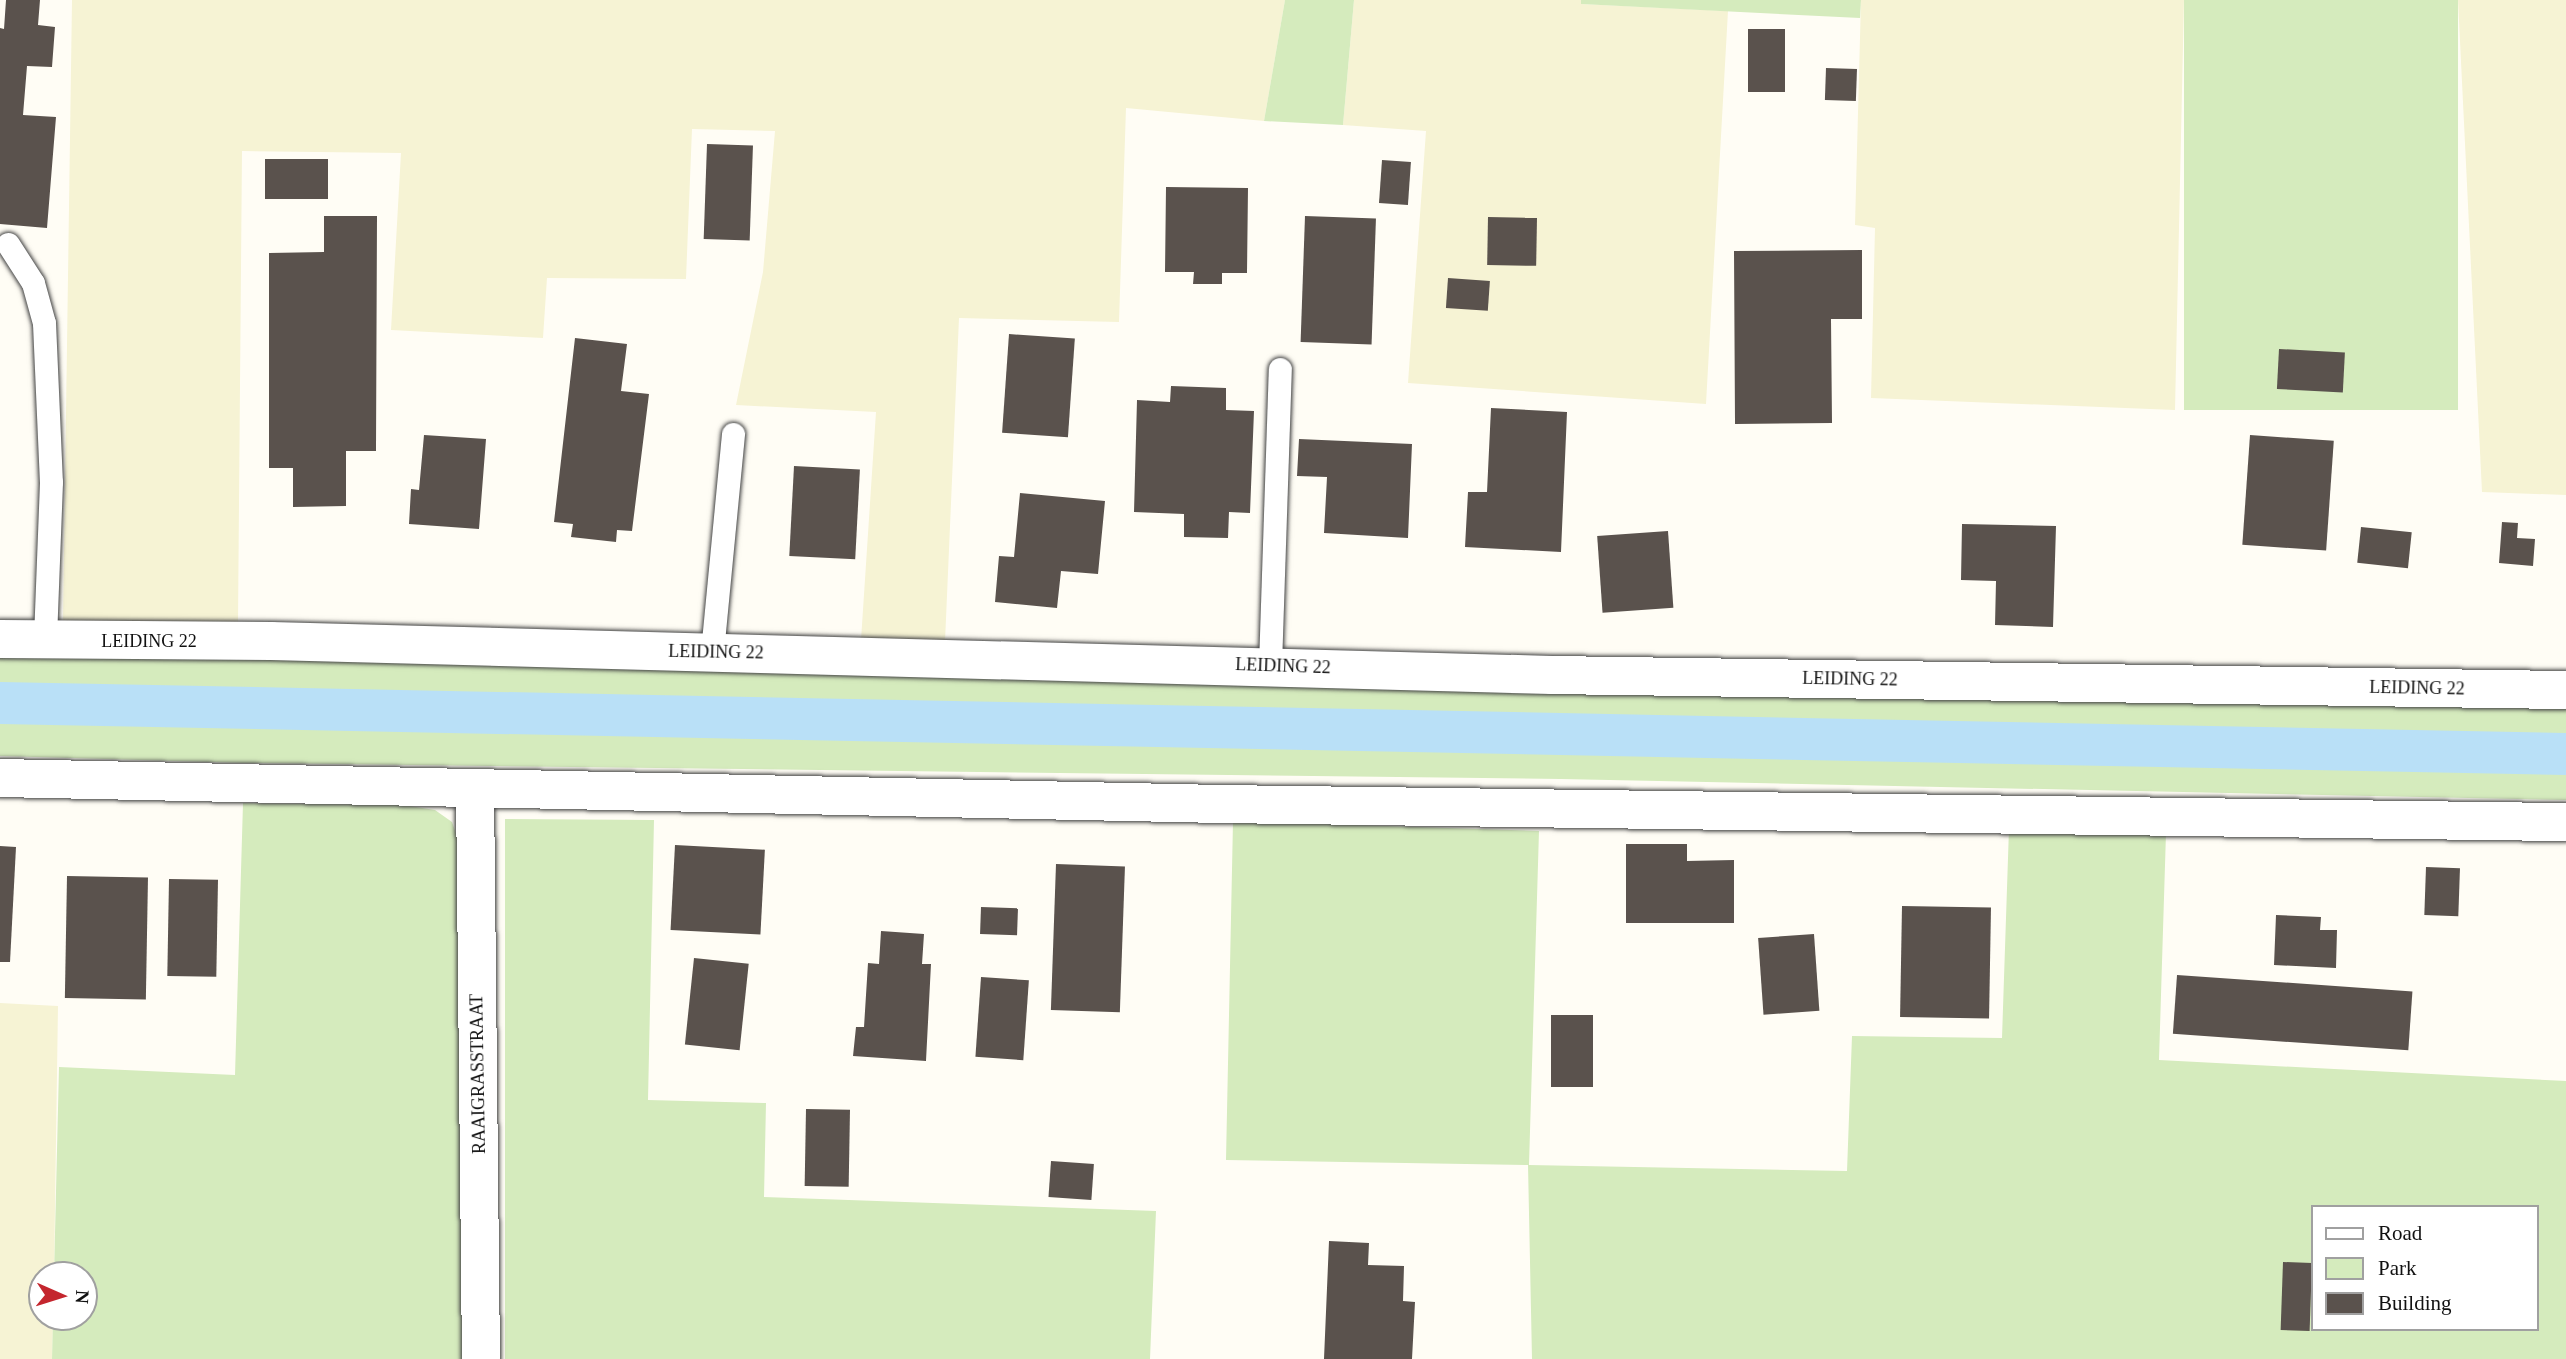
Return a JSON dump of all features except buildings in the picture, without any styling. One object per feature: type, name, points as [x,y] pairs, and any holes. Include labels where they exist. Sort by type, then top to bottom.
[{"type":"street","name":"LEIDING 22","points":[[0,639],[271,641],[1270,665],[1566,675],[2566,690]]},
{"type":"street","points":[[0,778],[1219,804],[2566,822]]},
{"type":"street","name":"RAAIGRASSTRAAT","points":[[475,788],[481,1359]]},
{"type":"lane","points":[[8,244],[33,283],[44,323],[51,482],[45,640]]},
{"type":"lane","points":[[1270,665],[1280,369]]},
{"type":"lane","points":[[712,652],[733,434]]},
{"type":"shaded area","points":[[72,0],[1285,0],[1264,121],[1126,108],[1119,322],[959,318],[945,642],[861,640],[876,412],[736,405],[763,272],[775,131],[692,129],[686,279],[547,278],[543,338],[391,330],[401,153],[242,151],[238,622],[63,621]]},
{"type":"shaded area","points":[[1354,0],[1581,0],[1581,4],[1728,11],[1706,404],[1408,383],[1426,131],[1343,125]]},
{"type":"shaded area","points":[[1861,0],[2184,0],[2175,410],[1871,398],[1875,228],[1855,225]]},
{"type":"shaded area","points":[[2458,0],[2566,0],[2566,495],[2482,492]]},
{"type":"shaded area","points":[[0,1003],[58,1006],[54,1261],[28,1261],[28,1331],[53,1331],[52,1359],[0,1359]]},
{"type":"green space","points":[[1285,0],[1354,0],[1343,125],[1264,121]]},
{"type":"green space","points":[[1581,0],[1861,0],[1860,18],[1581,4]]},
{"type":"green space","points":[[2184,0],[2458,0],[2458,410],[2184,410]]},
{"type":"green space","points":[[0,649],[2566,700],[2566,800],[1561,779],[244,763],[0,756]]},
{"type":"green space","points":[[243,803],[403,805],[435,810],[452,822],[460,845],[465,1359],[52,1359],[53,1331],[98,1331],[98,1261],[54,1261],[59,1067],[235,1075]]},
{"type":"green space","points":[[505,819],[654,820],[648,1100],[766,1103],[764,1197],[1156,1211],[1150,1359],[505,1359]]},
{"type":"green space","points":[[1233,821],[1539,831],[1529,1165],[1847,1171],[1852,1036],[2002,1038],[2009,828],[2166,833],[2159,1060],[2566,1081],[2566,1359],[1532,1359],[1528,1165],[1226,1160]]},
{"type":"waterway","points":[[0,703],[2566,754]]}]
